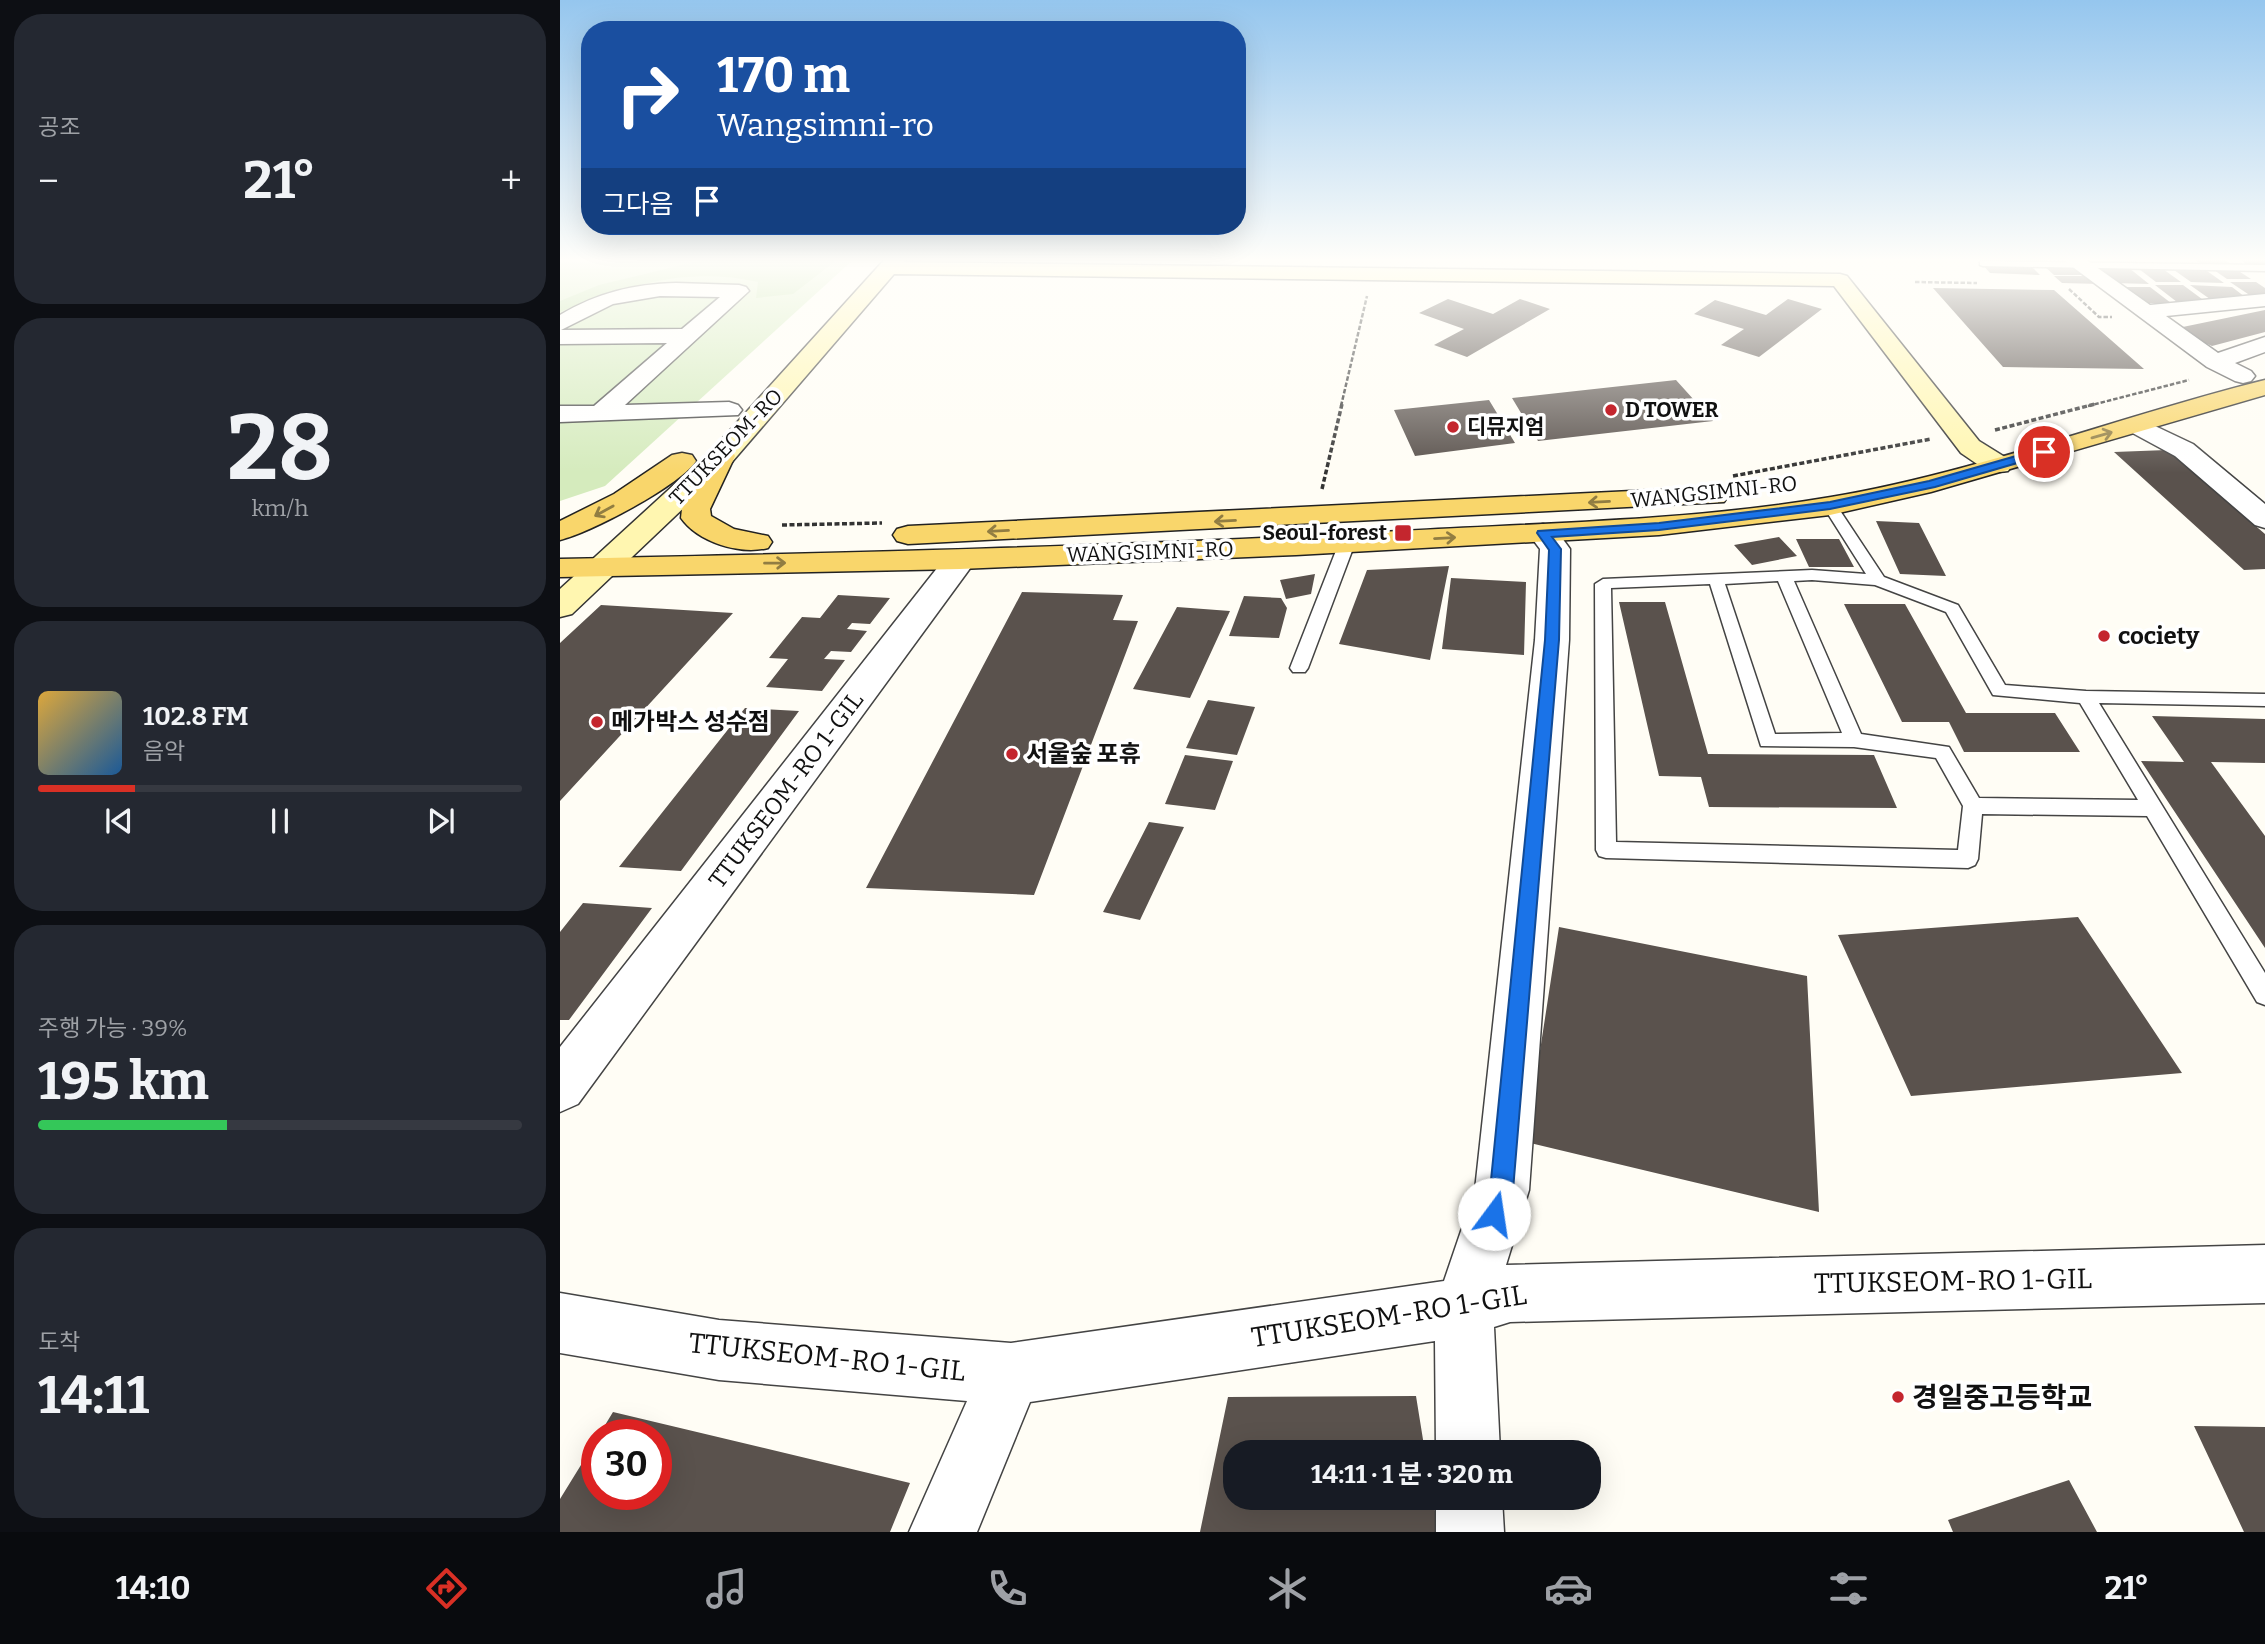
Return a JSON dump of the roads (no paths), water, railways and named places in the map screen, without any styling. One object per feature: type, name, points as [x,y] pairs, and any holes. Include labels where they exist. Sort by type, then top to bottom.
[{"type":"main road","name":"WANGSIMNI-RO","points":[[606,567],[757,542],[1717,496],[1903,467],[1970,447],[2258,378]]},
{"type":"main road","name":"WANGSIMNI-RO","points":[[560,567],[960,560],[1659,526],[1830,506],[1931,484],[2136,425],[2258,378]]},
{"type":"main road","points":[[711,442],[696,518],[715,532],[734,540],[757,542]]},
{"type":"main road","points":[[560,531],[620,502],[682,461]]},
{"type":"street","points":[[601,413],[694,330]]},
{"type":"street","name":"TTUKSEOM-RO","points":[[606,567],[682,461],[711,442],[729,410],[813,330]]},
{"type":"street","name":"TTUKSEOM-RO","points":[[560,607],[606,567],[711,442],[819,330]]},
{"type":"street","points":[[1879,330],[1970,447],[1998,465]]},
{"type":"street","points":[[2171,330],[2215,362],[2258,378]]},
{"type":"street","points":[[560,337],[688,336]]},
{"type":"street","points":[[2215,362],[2265,344]]},
{"type":"street","points":[[622,362],[659,362]]},
{"type":"street","points":[[587,389],[629,388]]},
{"type":"street","points":[[560,414],[729,410]]},
{"type":"street","points":[[2136,425],[2184,450],[2265,519]]},
{"type":"street","points":[[1468,1440],[1464,1307],[1502,1190],[1552,640],[1555,549],[1543,533]]},
{"type":"street","name":"TTUKSEOM-RO 1-GIL","points":[[560,1087],[960,560]]},
{"type":"street","name":"TTUKSEOM-RO 1-GIL","points":[[560,1323],[719,1350],[1012,1374],[1464,1307],[1510,1293],[2265,1274]]},
{"type":"street","points":[[943,1532],[1012,1374]]},
{"type":"street","points":[[1469,1510],[1470,1532]]},
{"type":"lane","points":[[1830,506],[1878,580]]},
{"type":"lane","points":[[1299,668],[1346,542]]},
{"type":"lane","points":[[1716,579],[1768,741],[1854,740],[1942,752],[1973,806],[1968,859],[1606,850],[1602,584],[1784,576],[1812,575],[1878,580],[1952,609],[1999,691],[2086,697],[2265,701]]},
{"type":"lane","points":[[1784,576],[1854,740]]},
{"type":"lane","points":[[2086,697],[2265,994]]},
{"type":"lane","points":[[1973,806],[2153,808]]},
{"type":"place","name":"D TOWER","points":[[1611,410]]},
{"type":"place","name":"디뮤지엄","points":[[1453,427]]},
{"type":"place","name":"Seoul-forest","points":[[1403,533]]},
{"type":"place","name":"cociety","points":[[2104,636]]},
{"type":"place","name":"메가박스 성수점","points":[[597,722]]},
{"type":"place","name":"서울숲 포휴","points":[[1012,754]]},
{"type":"place","name":"경일중고등학교","points":[[1898,1397]]}]
